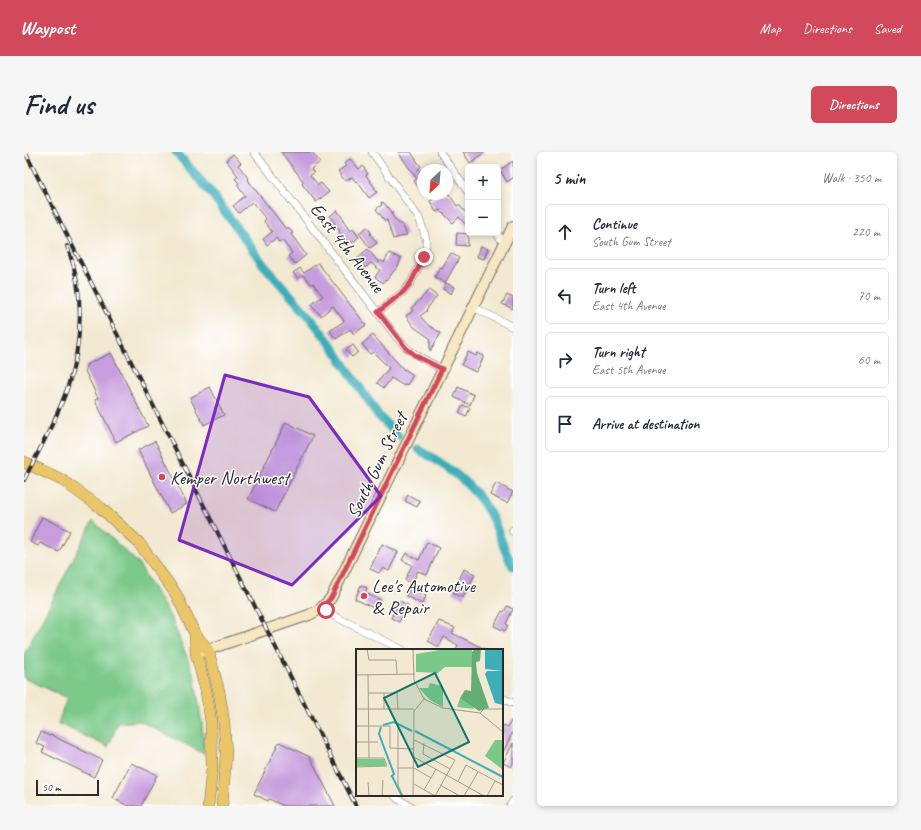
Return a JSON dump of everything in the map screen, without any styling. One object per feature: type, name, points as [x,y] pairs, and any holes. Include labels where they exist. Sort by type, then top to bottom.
[{"type":"main road","name":"South Gum Street","points":[[196,654],[309,615],[323,606],[331,598],[513,226]]},
{"type":"main road","points":[[24,462],[62,480],[101,508],[139,543],[176,594],[195,634],[208,650],[219,691],[224,723],[226,760],[222,806]]},
{"type":"main road","points":[[195,634],[196,654],[206,691],[211,722],[212,768],[208,806]]},
{"type":"street","name":"East 4th Avenue","points":[[254,152],[406,348],[416,356],[442,369]]},
{"type":"street","points":[[372,152],[419,218],[426,238],[424,257],[410,284],[403,292],[378,312]]},
{"type":"street","points":[[440,152],[465,188]]},
{"type":"street","points":[[499,236],[504,244]]},
{"type":"street","points":[[473,307],[513,327]]},
{"type":"street","points":[[323,606],[334,616],[401,649]]},
{"type":"street","points":[[503,699],[513,704]]},
{"type":"street","points":[[395,796],[411,806]]},
{"type":"street","points":[[510,806],[513,801]]},
{"type":"highlighted area","points":[[225,375],[309,397],[381,496],[292,585],[179,540]]},
{"type":"green space","points":[[93,521],[138,563],[171,618],[194,674],[202,724],[204,754],[140,721],[118,723],[108,747],[58,723],[67,698],[24,678],[24,655]]},
{"type":"building","points":[[281,152],[312,152],[320,162],[311,169],[314,173],[310,175],[318,185],[321,183],[329,192],[316,202],[302,184],[304,182]]},
{"type":"building","points":[[398,152],[411,152],[419,164],[417,164],[417,179]]},
{"type":"building","points":[[463,152],[485,152],[470,163]]},
{"type":"building","points":[[233,154],[241,163],[238,165],[249,179],[250,183],[286,229],[288,227],[293,233],[291,234],[306,255],[295,264],[288,256],[292,253],[282,240],[279,242],[276,238],[267,245],[263,239],[272,232],[264,221],[266,219],[252,202],[239,213],[233,206],[245,196],[237,185],[239,183],[235,179],[238,176],[226,160]]},
{"type":"building","points":[[350,159],[359,169],[363,166],[368,174],[366,175],[377,192],[369,198],[357,181],[356,182],[352,177],[345,181],[338,171],[346,166],[344,164]]},
{"type":"building","points":[[513,161],[513,178],[507,182],[501,169]]},
{"type":"building","points":[[453,200],[457,206],[459,205],[465,212],[465,224],[459,217],[453,223],[440,210],[436,212],[430,201]]},
{"type":"building","points":[[381,202],[384,203],[393,213],[391,214],[399,224],[402,224],[407,235],[393,239],[387,220],[385,221],[376,209],[382,205]]},
{"type":"building","points":[[337,210],[350,231],[353,229],[359,237],[352,243],[351,241],[346,244],[339,232],[340,231],[330,216]]},
{"type":"building","points":[[367,227],[377,243],[370,248],[359,233]]},
{"type":"building","points":[[457,233],[465,234],[465,236],[468,236],[468,246],[456,245]]},
{"type":"building","points":[[481,246],[488,249],[484,259],[477,257]]},
{"type":"building","points":[[368,249],[379,263],[380,260],[384,263],[389,253],[401,259],[398,266],[383,283],[375,277],[380,270],[371,263],[365,268],[358,257]]},
{"type":"building","points":[[451,253],[459,258],[445,283],[435,277],[440,267],[442,268]]},
{"type":"building","points":[[318,263],[366,325],[354,334],[350,329],[336,339],[330,331],[344,321],[333,306],[321,316],[311,305],[323,296],[313,283],[311,284],[303,275],[298,279],[293,273],[300,268],[304,273]]},
{"type":"building","points":[[446,283],[454,287],[451,294],[443,289]]},
{"type":"building","points":[[429,290],[437,296],[426,310],[427,311],[420,316],[428,325],[441,333],[430,351],[431,339],[414,327],[406,316],[413,311],[411,309]]},
{"type":"building","points":[[507,295],[513,298],[513,309],[502,304]]},
{"type":"building","points":[[373,335],[404,370],[405,369],[413,375],[407,385],[405,384],[404,386],[391,378],[384,388],[377,383],[389,368],[373,352],[370,354],[362,344]]},
{"type":"building","points":[[353,345],[358,352],[352,357],[346,350]]},
{"type":"building","points":[[468,352],[476,356],[477,353],[484,356],[476,372],[461,365]]},
{"type":"building","points":[[111,353],[148,426],[116,442],[95,400],[98,398],[85,371],[86,365]]},
{"type":"building","points":[[210,387],[224,415],[204,425],[190,398]]},
{"type":"building","points":[[458,387],[474,395],[470,405],[454,397]]},
{"type":"building","points":[[463,405],[470,408],[466,417],[459,413]]},
{"type":"building","points":[[286,422],[313,436],[275,512],[248,499]]},
{"type":"building","name":"Kemper Northwest","points":[[155,441],[187,504],[170,513],[138,450]]},
{"type":"building","points":[[496,483],[513,492],[507,503],[490,495]]},
{"type":"building","points":[[408,495],[420,501],[417,507],[405,501]]},
{"type":"building","points":[[42,517],[70,531],[59,552],[40,543],[38,546],[30,542]]},
{"type":"building","points":[[427,542],[439,548],[427,575],[418,571],[412,583],[405,580],[412,565],[402,560],[406,553],[419,560]]},
{"type":"building","points":[[382,544],[398,552],[389,571],[383,568],[379,573],[370,569]]},
{"type":"building","points":[[464,569],[475,574],[463,598],[453,593]]},
{"type":"building","name":"Lee's Automotive & Repair","points":[[361,585],[367,588],[365,593],[381,600],[376,609],[355,599]]},
{"type":"building","points":[[410,588],[426,596],[422,604],[406,596]]},
{"type":"building","points":[[400,601],[408,605],[399,622],[391,618]]},
{"type":"building","points":[[507,606],[513,609],[506,624],[508,625],[505,631],[494,626],[502,611],[504,612]]},
{"type":"building","points":[[439,621],[455,628],[452,633],[485,649],[456,649],[458,645],[444,637],[439,647],[428,641]]},
{"type":"building","points":[[513,717],[513,732],[503,752],[503,727],[504,725],[508,727]]},
{"type":"building","points":[[41,732],[50,736],[51,735],[102,760],[94,777],[42,752],[45,747],[36,743]]},
{"type":"building","points":[[279,742],[310,757],[335,806],[284,806],[269,799],[268,801],[254,794]]},
{"type":"building","points":[[513,743],[513,763],[511,767],[503,763]]},
{"type":"building","points":[[131,763],[157,775],[141,806],[128,806],[113,798]]},
{"type":"waterway","points":[[176,152],[212,194],[263,264],[308,315],[330,343],[378,415],[398,436]]},
{"type":"waterway","points":[[418,449],[448,468],[475,492],[489,512],[513,566]]},
{"type":"railway","points":[[25,152],[356,806]]},
{"type":"railway","points":[[24,480],[63,401],[76,354],[80,317],[79,299],[73,263],[67,246]]},
{"type":"place","name":"Kemper Northwest","points":[[162,477]]},
{"type":"place","name":"Lee's Automotive & Repair","points":[[364,596]]},
{"type":"route","points":[[326,610],[323,606],[331,598],[442,369],[416,356],[406,348],[378,312],[392,302],[410,284],[424,257]]}]
